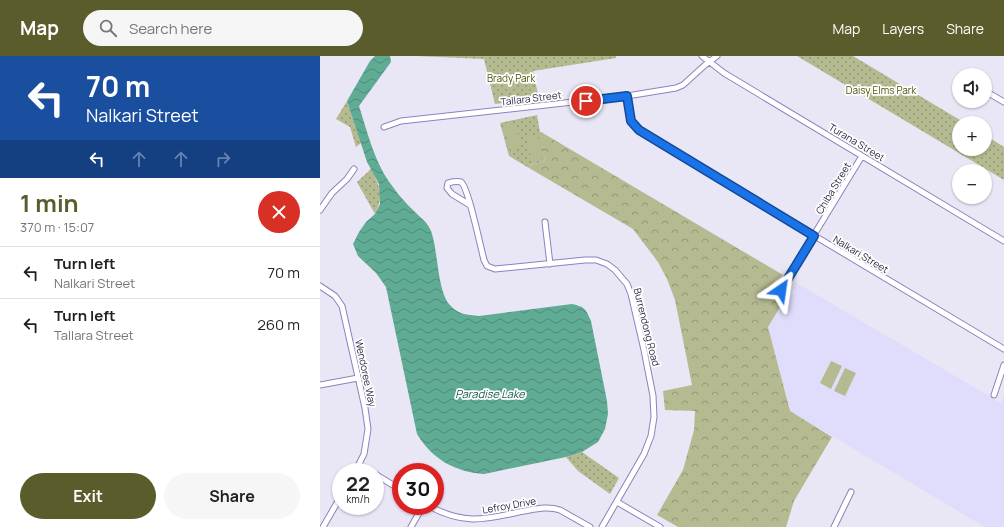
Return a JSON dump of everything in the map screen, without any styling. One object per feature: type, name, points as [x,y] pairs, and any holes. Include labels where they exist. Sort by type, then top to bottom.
[{"type":"street","name":"Turana Street","points":[[702,56],[730,77],[1004,241]]},
{"type":"street","name":"Tallara Street","points":[[384,128],[401,121],[627,96],[676,88],[683,85],[717,56]]},
{"type":"street","points":[[992,94],[1004,102]]},
{"type":"street","name":"Nalkari Street","points":[[627,96],[631,121],[639,130],[1004,349]]},
{"type":"street","name":"Chiba Street","points":[[781,290],[862,156]]},
{"type":"street","points":[[320,210],[332,193],[347,179],[354,169]]},
{"type":"street","name":"Burrendong Road","points":[[470,205],[449,192],[447,188],[448,183],[462,183],[468,196],[484,260],[487,266],[495,269],[596,260],[607,264],[615,270],[624,280],[631,294],[653,396],[654,416],[651,436],[644,454],[602,527]]},
{"type":"street","points":[[546,222],[550,264]]},
{"type":"street","name":"Wendoree Way","points":[[320,286],[327,289],[335,296],[342,306],[365,408],[368,429],[366,446],[360,463]]},
{"type":"street","points":[[994,395],[1004,365]]},
{"type":"street","points":[[320,385],[358,378]]},
{"type":"street","points":[[834,527],[851,492]]},
{"type":"street","points":[[617,502],[660,527]]},
{"type":"street","name":"Lefroy Drive","points":[[444,514],[453,517],[475,520],[543,508],[556,508],[590,527]]},
{"type":"street","points":[[322,527],[332,511]]},
{"type":"street","points":[[411,527],[418,515]]},
{"type":"shaded area","points":[[795,282],[1001,403],[1004,395],[1004,527],[985,527],[790,411],[768,327],[783,302],[789,300],[795,292]]},
{"type":"green space","name":"Brady Park","points":[[416,56],[616,56],[616,58],[533,71],[539,99],[495,104],[484,59]]},
{"type":"green space","name":"Daisy Elms Park","points":[[797,56],[853,56],[953,116],[952,116],[952,149]]},
{"type":"green space","points":[[347,101],[361,143],[356,147],[350,127],[336,119]]},
{"type":"green space","points":[[537,115],[545,161],[530,165],[529,168],[509,156],[500,123]]},
{"type":"green space","points":[[515,123],[522,148],[510,150],[504,126]]},
{"type":"green space","points":[[539,132],[783,275],[774,282],[771,289],[772,298],[783,302],[768,327],[790,411],[832,437],[794,501],[786,527],[678,527],[657,515],[683,470],[694,430],[695,411],[665,410],[663,391],[692,385],[675,300],[667,279],[658,262],[633,229],[529,168],[530,165],[545,161]]},
{"type":"green space","points":[[537,134],[543,158],[532,161],[526,137]]},
{"type":"green space","name":"Daisy Elms Park","points":[[992,139],[1004,147],[1004,180],[992,173],[992,164],[977,164],[964,156],[992,156]]},
{"type":"green space","points":[[371,169],[380,191],[378,208],[375,214],[357,182]]},
{"type":"green space","points":[[831,361],[842,366],[831,389],[820,383]]},
{"type":"green space","points":[[845,368],[856,373],[845,396],[834,391]]},
{"type":"green space","points":[[582,452],[619,478],[610,494],[578,471],[566,457]]},
{"type":"water","name":"Paradise Lake","points":[[375,56],[390,56],[391,62],[359,106],[381,169],[395,190],[430,228],[442,289],[449,304],[459,312],[479,316],[572,304],[580,306],[588,314],[591,321],[607,401],[608,414],[605,429],[598,442],[582,452],[566,457],[484,474],[473,473],[445,463],[430,451],[417,434],[386,287],[376,273],[358,256],[353,244],[359,232],[366,222],[375,214],[380,204],[379,184],[367,162],[347,101],[370,61]]},
{"type":"route","points":[[586,101],[627,96],[631,121],[639,130],[814,236],[781,290]]}]
